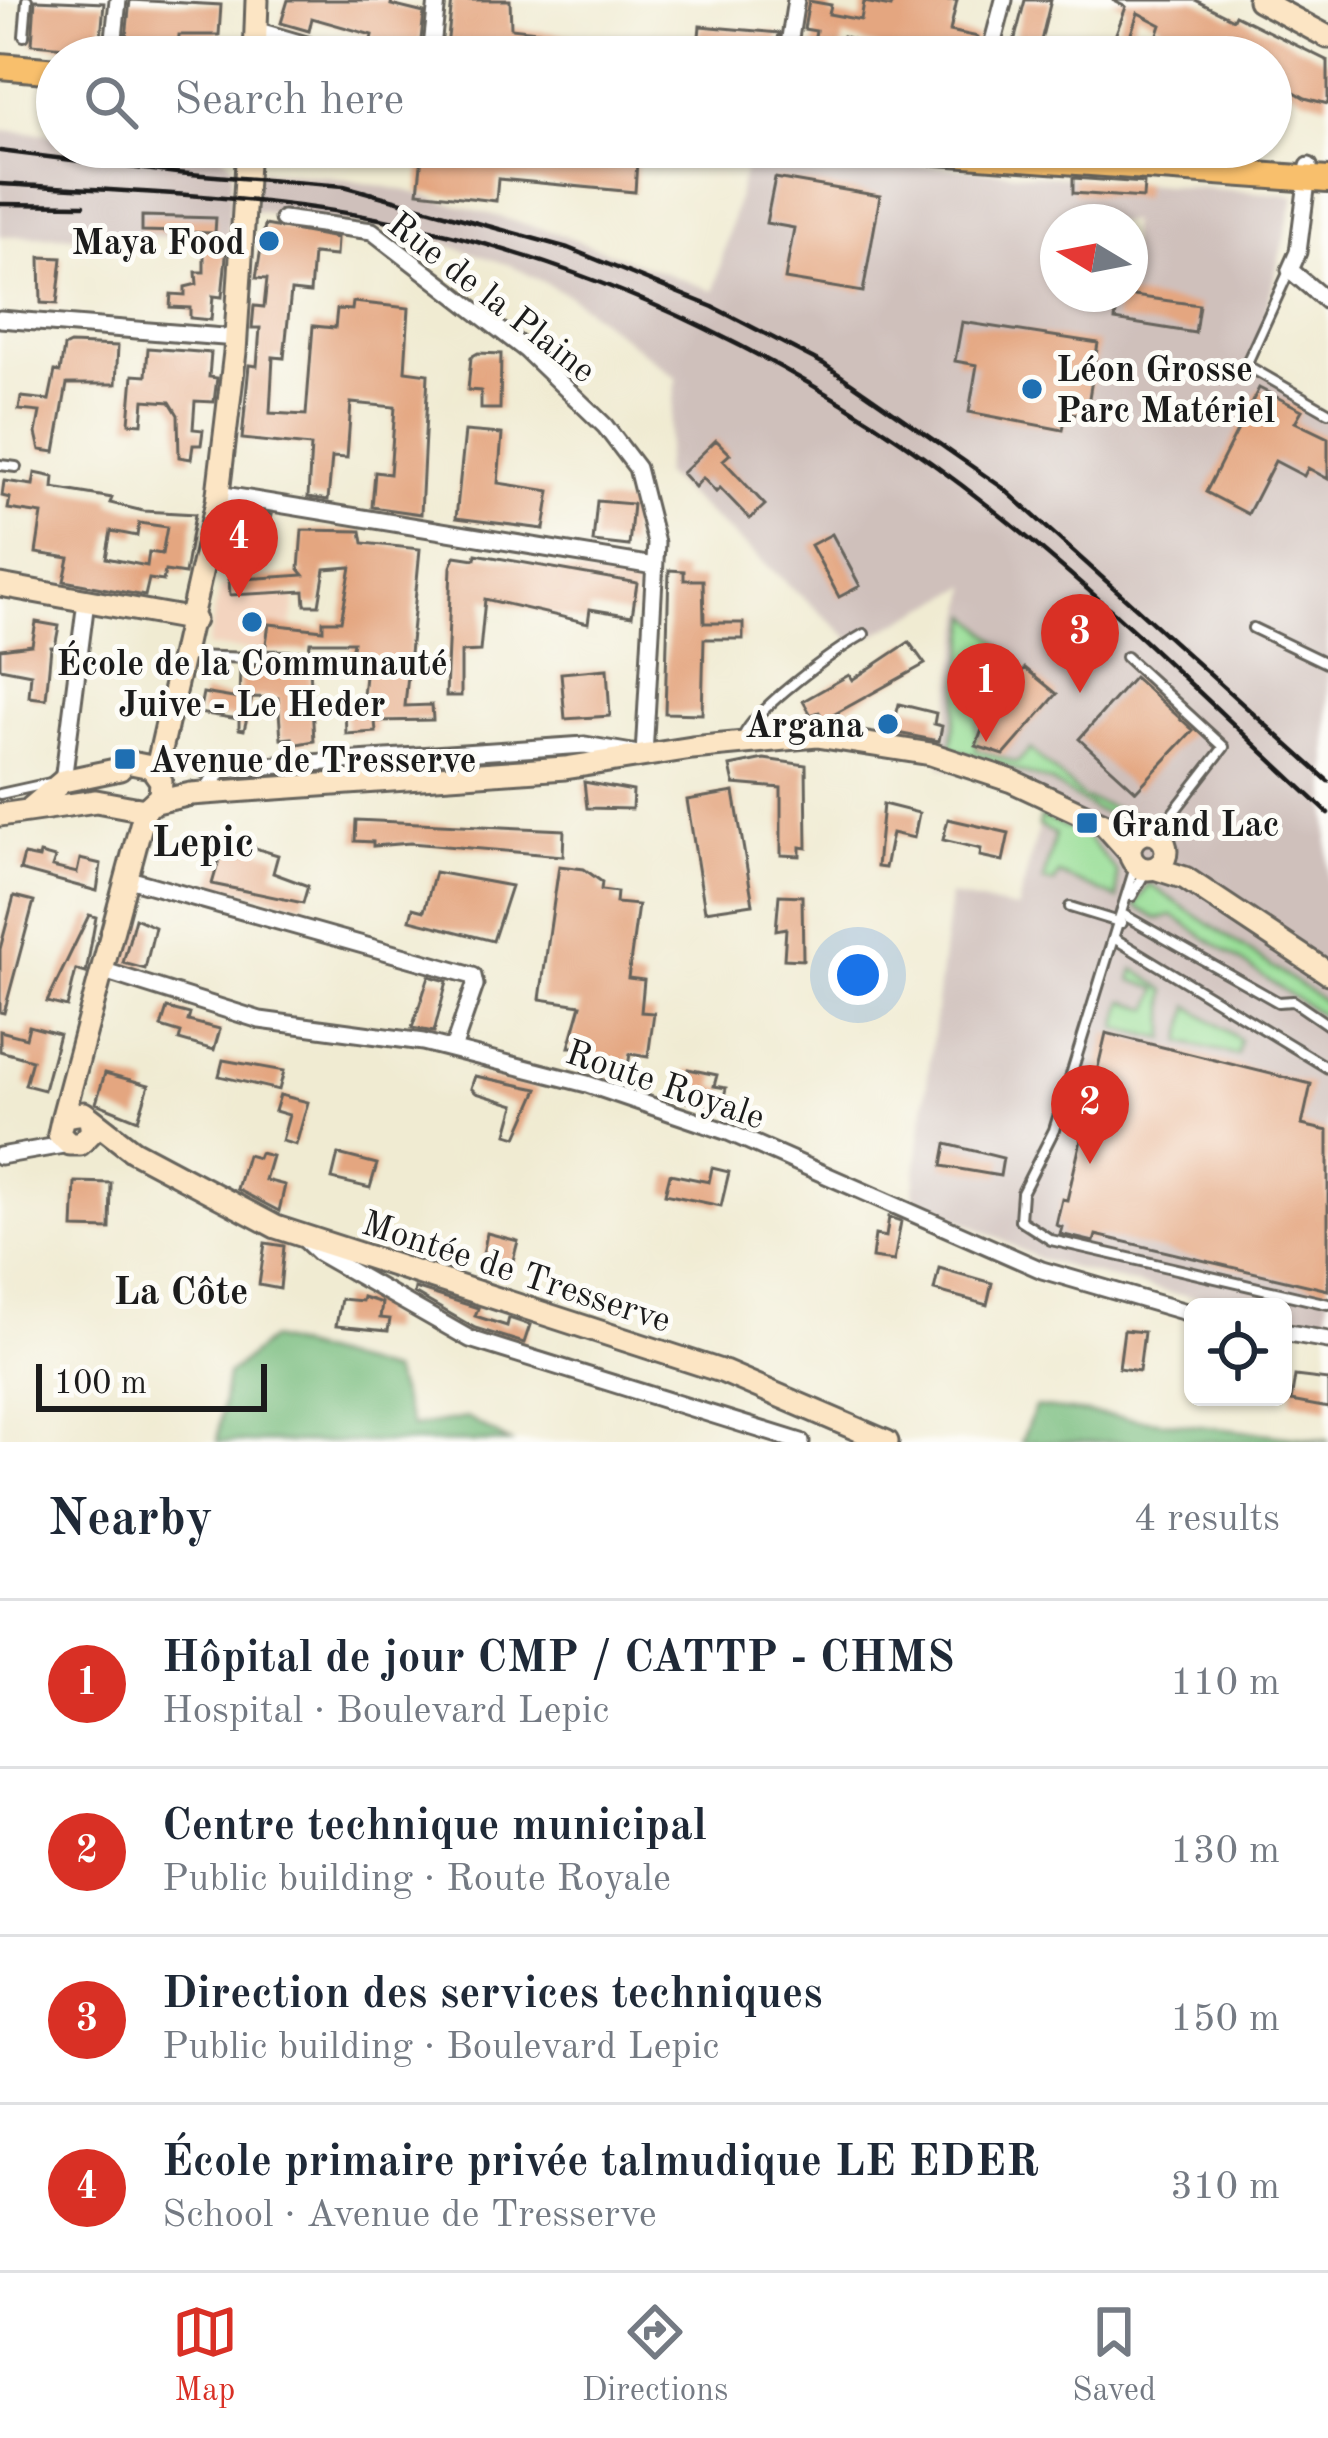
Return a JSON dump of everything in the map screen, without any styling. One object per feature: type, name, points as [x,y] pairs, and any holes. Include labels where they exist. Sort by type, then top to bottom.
[{"type":"main road","points":[[1238,168],[1318,173]]},
{"type":"main road","points":[[1267,168],[1318,173]]},
{"type":"street","points":[[114,36],[118,0]]},
{"type":"street","points":[[255,36],[257,0]]},
{"type":"street","points":[[433,36],[437,0]]},
{"type":"street","points":[[790,36],[796,0]]},
{"type":"street","points":[[995,36],[1004,0]]},
{"type":"street","points":[[1258,0],[1297,9],[1328,37]]},
{"type":"street","points":[[255,30],[260,36]]},
{"type":"street","points":[[255,30],[276,36]]},
{"type":"street","points":[[0,1156],[35,1149],[75,1127],[76,1063],[144,796],[186,656],[218,494],[236,338],[247,168]]},
{"type":"street","points":[[1318,173],[1290,270],[1328,302]]},
{"type":"street","name":"Rue de la Plaine","points":[[283,219],[372,232],[526,350],[605,425],[637,468],[656,544],[644,755]]},
{"type":"street","points":[[0,320],[236,338]]},
{"type":"street","points":[[218,494],[655,566]]},
{"type":"street","points":[[0,585],[194,620]]},
{"type":"street","points":[[63,781],[86,602]]},
{"type":"street","points":[[144,796],[112,783],[167,723]]},
{"type":"street","points":[[10,813],[144,796],[565,768],[817,736],[913,749],[1024,786],[1104,824],[1328,973]]},
{"type":"street","points":[[199,793],[220,769],[585,745],[644,755]]},
{"type":"street","points":[[10,813],[63,781],[126,766]]},
{"type":"street","points":[[126,766],[144,796]]},
{"type":"street","points":[[125,878],[473,976],[475,985],[454,1049]]},
{"type":"street","name":"Route Royale","points":[[100,970],[260,1020],[454,1049],[700,1121],[1042,1270],[1184,1312]]},
{"type":"street","name":"Montée de Tresserve","points":[[75,1127],[133,1150],[301,1236],[724,1372],[859,1435],[886,1442]]},
{"type":"street","points":[[301,1236],[319,1253],[470,1340],[801,1442]]},
{"type":"street","points":[[1292,1334],[1328,1340]]},
{"type":"lane","points":[[24,36],[27,0]]},
{"type":"lane","points":[[1241,376],[1290,270]]},
{"type":"lane","points":[[1246,365],[1328,412]]},
{"type":"lane","points":[[0,465],[16,467]]},
{"type":"lane","points":[[1253,628],[1328,664]]},
{"type":"lane","points":[[742,742],[745,728],[772,704],[864,634]]},
{"type":"lane","points":[[186,656],[351,661]]},
{"type":"lane","points":[[1126,657],[1224,747],[1148,853],[1054,1130],[1022,1193],[1020,1220],[1051,1240],[1328,1304]]},
{"type":"lane","points":[[0,794],[63,781]]},
{"type":"lane","points":[[1070,907],[1123,919],[1278,1002],[1293,1000],[1328,1025]]},
{"type":"lane","points":[[1117,940],[1328,1067]]},
{"type":"shaded area","points":[[0,130],[36,133],[36,168],[233,168],[228,237],[0,236]]},
{"type":"shaded area","points":[[745,168],[952,168],[1295,195],[1253,365],[1328,418],[1328,1321],[1292,1315],[1292,1298],[1173,1294],[1041,1260],[913,1196],[950,896],[1017,909],[1042,815],[1037,800],[940,766],[969,586],[856,644],[663,474],[677,378],[570,296],[510,265],[403,231],[252,211],[255,170],[326,176],[408,191],[553,232],[714,291]]},
{"type":"shaded area","name":"École de la Communauté Juive - Le Heder","points":[[221,585],[296,597],[286,653],[207,647]]},
{"type":"green space","points":[[970,615],[1023,667],[977,722],[976,750],[1017,763],[1030,749],[1085,799],[1139,816],[1141,822],[1095,810],[1051,782],[951,748]]},
{"type":"green space","points":[[1041,817],[1086,836],[1117,872],[1117,899],[1059,874],[1054,883],[1043,881],[1055,834],[1039,826]]},
{"type":"green space","points":[[1149,884],[1328,1004],[1328,1020],[1173,916],[1157,919],[1135,906]]},
{"type":"green space","points":[[1134,969],[1166,990],[1166,1039],[1117,1028],[1124,1001],[1151,1009],[1158,989],[1131,980]]},
{"type":"green space","points":[[1190,1006],[1240,1040],[1237,1055],[1182,1042]]},
{"type":"green space","points":[[270,1339],[392,1373],[412,1427],[467,1418],[510,1442],[217,1442],[227,1375]]},
{"type":"green space","points":[[1035,1407],[1328,1441],[1328,1442],[1021,1442]]},
{"type":"building","points":[[35,0],[104,3],[101,36],[36,36],[36,44],[32,44]]},
{"type":"building","points":[[130,0],[221,5],[219,35],[126,36]]},
{"type":"building","points":[[288,0],[392,0],[391,5],[424,13],[421,36],[372,36],[312,18],[309,31],[281,23]]},
{"type":"building","points":[[452,0],[510,0],[511,28],[580,36],[448,36]]},
{"type":"building","points":[[893,0],[957,0],[950,31],[973,36],[815,36],[816,31],[804,29],[809,1],[831,5],[829,14],[861,20],[864,2],[891,7]]},
{"type":"building","points":[[1025,0],[1051,0],[1042,36],[1016,36]]},
{"type":"building","points":[[1112,0],[1195,0],[1277,36],[1157,36],[1161,25],[1138,13],[1130,36],[1115,36],[1126,7]]},
{"type":"building","points":[[700,26],[779,33],[778,36],[699,36]]},
{"type":"building","points":[[1292,43],[1328,61],[1328,104],[1292,90]]},
{"type":"building","points":[[421,168],[637,168],[635,192],[498,179],[496,201],[418,192]]},
{"type":"building","points":[[775,178],[880,196],[863,292],[785,279],[794,228],[766,223]]},
{"type":"building","points":[[1073,178],[1144,183],[1143,198],[1073,193]]},
{"type":"building","points":[[142,216],[216,218],[215,233],[142,231]]},
{"type":"building","points":[[265,225],[337,238],[336,256],[313,254],[310,293],[291,291],[284,358],[273,357],[270,413],[306,415],[313,326],[335,328],[337,309],[352,310],[353,302],[409,308],[405,371],[428,374],[421,514],[372,507],[375,472],[390,474],[395,407],[351,403],[347,458],[332,457],[328,500],[308,497],[311,446],[242,439],[249,365],[257,366],[260,328],[252,328],[254,306],[264,307],[267,279],[256,278]]},
{"type":"building","points":[[204,246],[227,246],[222,297],[213,296],[211,320],[190,318],[190,308],[170,307],[171,294],[185,295],[185,287],[197,284],[196,272],[204,272]]},
{"type":"building","points":[[40,257],[62,258],[57,304],[41,303]]},
{"type":"building","points":[[1148,298],[1199,305],[1195,333],[1115,320],[1116,312],[1148,312]]},
{"type":"building","name":"Léon Grosse Parc Matériel","points":[[962,322],[1098,343],[1086,416],[1066,412],[1063,430],[969,412],[977,365],[955,361]]},
{"type":"building","points":[[118,346],[116,384],[67,384],[55,452],[40,450],[36,433],[40,412],[19,410],[21,397],[49,400],[64,347]]},
{"type":"building","points":[[148,348],[211,353],[209,377],[217,378],[214,402],[195,401],[193,429],[203,430],[201,445],[193,445],[191,459],[179,457],[178,415],[170,402],[144,400],[142,424],[129,423],[133,375],[146,376]]},
{"type":"building","points":[[501,354],[500,409],[481,409],[481,391],[468,390],[471,357]]},
{"type":"building","points":[[1259,388],[1302,410],[1295,422],[1328,438],[1328,479],[1308,468],[1304,476],[1275,461],[1248,514],[1206,492]]},
{"type":"building","points":[[465,431],[502,434],[498,483],[550,491],[544,529],[456,518]]},
{"type":"building","points":[[716,440],[730,454],[723,460],[765,505],[750,519],[720,488],[716,492],[703,478],[695,487],[682,473]]},
{"type":"building","points":[[35,473],[54,477],[53,488],[112,498],[110,503],[143,511],[195,514],[185,574],[165,571],[163,581],[149,579],[145,596],[64,581],[69,558],[36,553],[42,514],[8,509],[10,498],[2,496],[4,481],[33,485]],"holes":[[[139,523],[167,527],[162,554],[149,552],[147,566],[106,558],[111,531],[137,536]]]},
{"type":"building","points":[[597,501],[633,504],[629,546],[593,542]]},
{"type":"building","points":[[242,510],[272,515],[260,563],[233,559]]},
{"type":"building","points":[[302,530],[361,531],[363,543],[420,549],[405,706],[432,705],[433,720],[375,721],[376,732],[346,734],[345,707],[362,705],[367,656],[351,653],[353,642],[310,642],[309,651],[265,650],[269,624],[323,630],[323,621],[341,621],[351,567],[325,569],[319,605],[305,605],[304,591],[230,595],[229,580],[304,575],[299,569]]},
{"type":"building","points":[[832,534],[860,586],[839,597],[811,545]]},
{"type":"building","points":[[476,554],[637,583],[632,616],[590,609],[588,623],[485,599],[480,651],[461,652],[461,696],[446,696],[451,567],[455,556],[475,559]]},
{"type":"building","points":[[669,570],[684,571],[684,580],[703,580],[704,623],[743,623],[743,639],[704,639],[702,714],[665,713]]},
{"type":"building","points":[[36,622],[59,626],[55,647],[51,647],[46,699],[29,697],[31,674],[0,668],[0,649],[32,645]]},
{"type":"building","points":[[909,642],[925,664],[824,720],[819,712],[811,715],[803,701],[849,675],[852,680]]},
{"type":"building","points":[[240,666],[310,668],[314,741],[292,745],[292,738],[281,739],[278,698],[252,697],[244,730],[239,729],[239,719],[199,713],[203,693],[239,699]]},
{"type":"building","points":[[1025,668],[1057,694],[1004,755],[976,746],[983,727],[977,721]]},
{"type":"building","points":[[607,669],[610,716],[565,719],[561,673]]},
{"type":"building","points":[[1134,677],[1193,730],[1136,791],[1079,739]]},
{"type":"building","points":[[899,704],[936,713],[934,724],[942,726],[939,741],[892,732]]},
{"type":"building","points":[[764,759],[806,765],[807,848],[800,847],[800,856],[781,855],[781,788],[734,784],[730,766]]},
{"type":"building","points":[[584,782],[633,791],[632,809],[587,808]]},
{"type":"building","points":[[734,792],[753,904],[705,911],[687,800]]},
{"type":"building","points":[[883,804],[919,813],[914,838],[892,833],[885,868],[877,867]]},
{"type":"building","points":[[948,819],[1009,833],[1003,861],[980,856],[981,849],[943,840]]},
{"type":"building","points":[[356,820],[564,830],[563,856],[410,843],[373,846],[373,842],[355,841]]},
{"type":"building","points":[[225,839],[278,855],[273,873],[308,886],[303,903],[212,884]]},
{"type":"building","points":[[40,854],[55,858],[52,867],[77,873],[80,859],[101,864],[97,891],[20,870],[24,855],[39,858]]},
{"type":"building","points":[[559,866],[584,869],[602,882],[601,890],[617,892],[616,903],[638,905],[628,978],[644,980],[641,1012],[654,1013],[648,1057],[630,1054],[625,1084],[608,1078],[609,1068],[573,1063],[575,1047],[569,1047],[581,1005],[540,999]]},
{"type":"building","points":[[435,872],[511,886],[493,941],[410,920],[413,908],[424,911]]},
{"type":"building","points":[[779,895],[802,896],[803,960],[784,959],[786,928],[776,930]]},
{"type":"building","points":[[14,896],[34,901],[4,1013],[0,1012],[0,949]]},
{"type":"building","points":[[89,915],[96,917],[86,973],[76,970],[67,1007],[47,1002]]},
{"type":"building","points":[[135,918],[155,927],[145,969],[123,963]]},
{"type":"building","points":[[429,976],[447,981],[434,1032],[412,1028]]},
{"type":"building","points":[[167,1008],[190,1014],[188,1021],[220,1029],[214,1050],[179,1040],[181,1033],[161,1027]]},
{"type":"building","points":[[29,1026],[59,1034],[44,1090],[25,1085],[32,1060],[0,1051],[0,1031],[26,1038]]},
{"type":"building","points":[[1106,1033],[1311,1084],[1302,1125],[1328,1131],[1328,1290],[1096,1235],[1094,1242],[1060,1234],[1062,1227],[1056,1225],[1062,1199],[1067,1200]]},
{"type":"building","points":[[223,1060],[284,1071],[279,1090],[219,1076]]},
{"type":"building","points":[[688,1069],[717,1075],[714,1086],[726,1088],[721,1110],[678,1100]]},
{"type":"building","points":[[105,1073],[149,1085],[138,1120],[96,1103]]},
{"type":"building","points":[[475,1076],[538,1089],[517,1137],[507,1134],[515,1105],[476,1093],[471,1088]]},
{"type":"building","points":[[280,1095],[308,1102],[296,1145],[282,1141],[289,1115],[275,1111]]},
{"type":"building","points":[[946,1144],[1003,1158],[1000,1176],[942,1166]]},
{"type":"building","points":[[260,1153],[272,1156],[265,1180],[285,1185],[279,1211],[237,1189],[247,1155],[258,1158]]},
{"type":"building","points":[[338,1154],[377,1164],[370,1188],[332,1179]]},
{"type":"building","points":[[712,1168],[729,1172],[721,1206],[665,1194],[670,1174],[709,1182]]},
{"type":"building","points":[[75,1182],[111,1183],[110,1229],[73,1228]]},
{"type":"building","points":[[889,1217],[901,1221],[894,1261],[872,1258],[875,1235],[886,1237]]},
{"type":"building","points":[[487,1233],[518,1241],[511,1268],[482,1260]]},
{"type":"building","points":[[265,1243],[284,1246],[280,1289],[259,1285]]},
{"type":"building","points":[[939,1268],[992,1283],[987,1305],[934,1290]]},
{"type":"building","points":[[415,1288],[478,1308],[475,1316],[507,1326],[509,1318],[530,1325],[524,1343],[475,1328],[414,1293]]},
{"type":"building","points":[[363,1297],[382,1303],[380,1318],[390,1319],[388,1331],[336,1326],[341,1299],[362,1301]]},
{"type":"building","points":[[1124,1330],[1144,1332],[1139,1371],[1119,1368]]},
{"type":"building","points":[[1295,1376],[1328,1380],[1328,1408],[1292,1401]]},
{"type":"railway","points":[[0,151],[36,155]]},
{"type":"railway","points":[[137,168],[344,186],[568,248],[713,307],[824,364],[1003,488],[1328,781]]},
{"type":"railway","points":[[0,184],[238,199],[380,219],[544,263],[703,327],[852,410],[991,508],[1121,619],[1328,813]]},
{"type":"railway","points":[[0,204],[84,205]]},
{"type":"place","name":"Maya Food","points":[[269,241]]},
{"type":"place","name":"Léon Grosse Parc Matériel","points":[[1032,389]]},
{"type":"place","name":"École primaire privée talmudique LE EDER","points":[[239,598]]},
{"type":"place","name":"École de la Communauté Juive - Le Heder","points":[[252,622]]},
{"type":"place","name":"Direction des services techniques","points":[[1080,693]]},
{"type":"place","name":"Argana","points":[[888,724]]},
{"type":"place","name":"Hôpital de jour CMP / CATTP - CHMS","points":[[986,742]]},
{"type":"place","name":"Avenue de Tresserve","points":[[125,759]]},
{"type":"place","name":"Grand Lac","points":[[1087,823]]},
{"type":"place","name":"Centre technique municipal","points":[[1090,1164]]},
{"type":"district","name":"Lepic","points":[[203,841]]},
{"type":"district","name":"La Côte","points":[[181,1290]]}]
